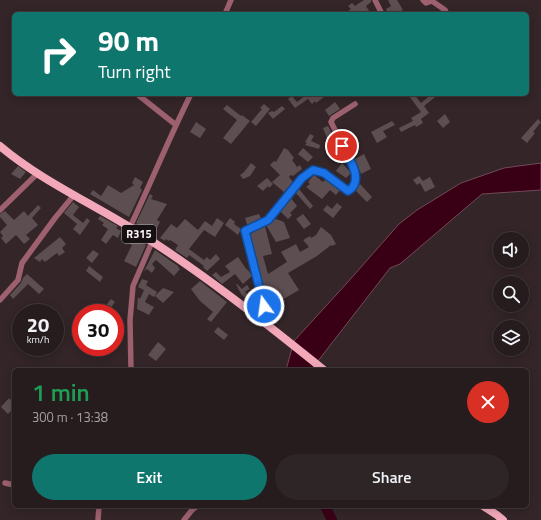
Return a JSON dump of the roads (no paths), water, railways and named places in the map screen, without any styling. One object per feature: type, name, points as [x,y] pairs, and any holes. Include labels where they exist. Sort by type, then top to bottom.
[{"type":"main road","name":"R315","points":[[0,146],[38,173],[130,227],[196,272],[274,329],[322,368]]},
{"type":"main road","points":[[486,508],[503,520]]},
{"type":"street","points":[[226,12],[231,0]]},
{"type":"street","points":[[375,0],[381,12]]},
{"type":"street","points":[[423,0],[426,3],[432,2],[446,12]]},
{"type":"street","points":[[140,96],[176,125]]},
{"type":"street","points":[[130,227],[190,96]]},
{"type":"street","points":[[257,317],[263,312],[264,306],[245,231],[268,220],[302,178],[313,170],[324,173],[348,191],[352,189],[355,183],[356,175],[331,122],[333,118],[355,104]]},
{"type":"street","points":[[0,210],[38,173]]},
{"type":"street","points":[[0,300],[18,280],[22,263],[54,218],[74,195]]},
{"type":"street","points":[[131,368],[130,320],[133,286],[152,242]]},
{"type":"street","points":[[6,483],[12,484]]},
{"type":"street","points":[[98,520],[99,508]]},
{"type":"street","points":[[184,520],[194,508]]},
{"type":"waterway","points":[[326,508],[332,520]]}]
